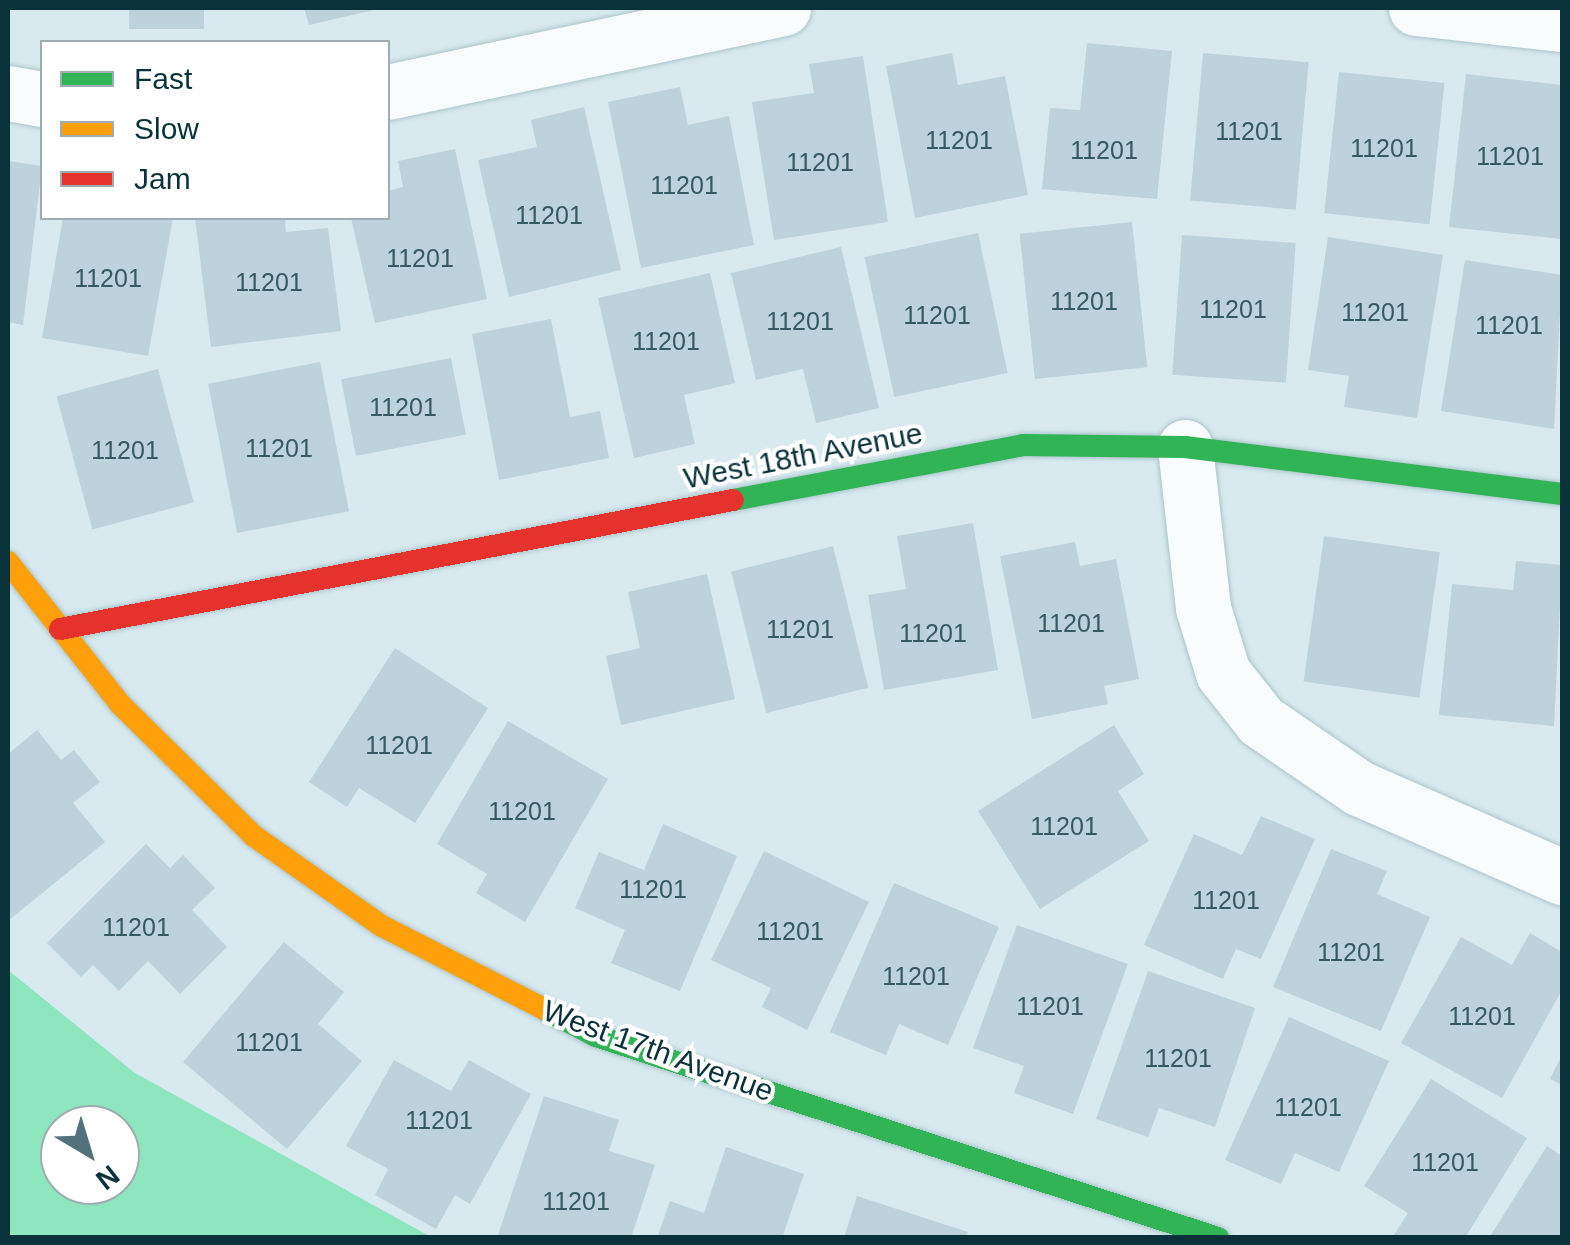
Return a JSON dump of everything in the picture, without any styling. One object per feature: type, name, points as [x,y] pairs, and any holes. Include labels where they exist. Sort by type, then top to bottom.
[{"type":"street","points":[[390,92],[783,8]]},
{"type":"street","points":[[1416,8],[1562,24]]},
{"type":"street","points":[[8,93],[40,98]]},
{"type":"street","name":"West 18th Avenue","points":[[60,629],[1022,444],[1185,446],[1562,494]]},
{"type":"street","points":[[1185,446],[1203,608],[1224,673],[1261,721],[1359,788],[1562,877]]},
{"type":"street","name":"West 17th Avenue","points":[[8,562],[121,706],[254,836],[380,925],[492,988],[596,1036],[1218,1238]]},
{"type":"green space","points":[[8,970],[135,1073],[431,1237],[8,1237]]},
{"type":"building","points":[[129,8],[204,8],[204,29],[129,29]]},
{"type":"building","points":[[304,8],[377,8],[378,9],[309,25]]},
{"type":"building","points":[[1087,43],[1172,51],[1157,199],[1042,189],[1050,108],[1080,110]]},
{"type":"building","points":[[952,53],[958,85],[1005,76],[1028,195],[915,218],[886,66]]},
{"type":"building","points":[[1203,53],[1309,62],[1296,210],[1190,200]]},
{"type":"building","points":[[863,56],[888,222],[774,240],[752,102],[814,93],[809,64]]},
{"type":"building","points":[[1339,72],[1444,83],[1430,224],[1324,213]]},
{"type":"building","points":[[1466,74],[1562,85],[1562,239],[1449,227]]},
{"type":"building","points":[[680,87],[688,125],[729,116],[754,245],[641,268],[608,102]]},
{"type":"building","points":[[584,107],[621,270],[509,297],[478,160],[537,147],[531,120]]},
{"type":"building","points":[[455,149],[487,299],[375,323],[351,220],[390,220],[390,190],[403,187],[398,161]]},
{"type":"building","points":[[8,161],[40,166],[40,183],[23,325],[8,322]]},
{"type":"building","points":[[63,220],[173,220],[148,356],[42,338]]},
{"type":"building","points":[[195,220],[285,220],[286,232],[328,228],[341,331],[211,347]]},
{"type":"building","points":[[1132,222],[1147,367],[1035,379],[1020,234]]},
{"type":"building","points":[[978,233],[1008,373],[894,397],[865,257]]},
{"type":"building","points":[[1182,235],[1296,243],[1286,383],[1172,375]]},
{"type":"building","points":[[1328,237],[1443,255],[1417,418],[1344,407],[1349,376],[1308,370]]},
{"type":"building","points":[[841,247],[879,408],[816,423],[803,369],[756,380],[731,273]]},
{"type":"building","points":[[1465,260],[1562,275],[1554,429],[1441,411]]},
{"type":"building","points":[[710,273],[735,383],[684,395],[695,444],[634,458],[598,298]]},
{"type":"building","points":[[551,319],[570,417],[600,411],[609,458],[499,480],[472,334]]},
{"type":"building","points":[[451,358],[466,435],[356,456],[341,379]]},
{"type":"building","points":[[320,362],[349,511],[237,533],[208,384]]},
{"type":"building","points":[[158,369],[194,502],[92,529],[57,396]]},
{"type":"building","points":[[973,523],[998,670],[884,690],[868,595],[906,589],[897,536]]},
{"type":"building","points":[[1324,536],[1440,552],[1419,698],[1304,682]]},
{"type":"building","points":[[1075,542],[1080,566],[1116,559],[1139,679],[1104,686],[1108,704],[1032,719],[1000,556]]},
{"type":"building","points":[[833,546],[868,688],[766,713],[731,571]]},
{"type":"building","points":[[1516,561],[1562,565],[1554,726],[1439,715],[1452,584],[1513,590]]},
{"type":"building","points":[[707,574],[735,699],[621,725],[606,656],[640,648],[628,592]]},
{"type":"building","points":[[395,648],[488,708],[415,823],[359,788],[347,807],[309,782]]},
{"type":"building","points":[[508,721],[608,779],[525,922],[476,893],[487,874],[437,844]]},
{"type":"building","points":[[1114,725],[1144,774],[1118,791],[1149,841],[1040,909],[978,811]]},
{"type":"building","points":[[37,730],[61,760],[74,750],[100,782],[73,803],[105,842],[8,921],[8,754]]},
{"type":"building","points":[[1261,816],[1315,839],[1261,959],[1236,949],[1223,979],[1144,945],[1194,834],[1242,855]]},
{"type":"building","points":[[663,824],[737,856],[680,991],[611,963],[625,930],[575,908],[599,852],[644,870]]},
{"type":"building","points":[[146,844],[170,868],[183,855],[215,888],[192,910],[227,947],[180,994],[148,961],[119,991],[93,965],[81,977],[47,943]]},
{"type":"building","points":[[1331,849],[1387,871],[1377,894],[1430,917],[1381,1031],[1273,987]]},
{"type":"building","points":[[764,851],[869,902],[807,1030],[762,1007],[771,988],[711,960]]},
{"type":"building","points":[[894,883],[999,927],[948,1045],[899,1024],[886,1055],[830,1032]]},
{"type":"building","points":[[1017,925],[1128,964],[1073,1114],[1014,1093],[1024,1066],[973,1048]]},
{"type":"building","points":[[1530,933],[1562,952],[1562,990],[1502,1098],[1401,1043],[1461,937],[1512,965]]},
{"type":"building","points":[[284,942],[344,992],[318,1024],[362,1061],[287,1149],[183,1062]]},
{"type":"building","points":[[1148,971],[1255,1008],[1215,1127],[1159,1108],[1148,1137],[1096,1119]]},
{"type":"building","points":[[1289,1017],[1389,1061],[1339,1172],[1295,1153],[1281,1184],[1225,1160]]},
{"type":"building","points":[[1562,1055],[1562,1085],[1550,1079]]},
{"type":"building","points":[[394,1060],[451,1091],[469,1060],[531,1094],[470,1204],[455,1195],[436,1229],[375,1195],[388,1169],[346,1146]]},
{"type":"building","points":[[1431,1079],[1527,1138],[1465,1238],[1392,1238],[1408,1213],[1364,1186]]},
{"type":"building","points":[[544,1096],[619,1120],[609,1151],[655,1165],[631,1238],[497,1238]]},
{"type":"building","points":[[1547,1146],[1562,1156],[1562,1238],[1489,1238]]},
{"type":"building","points":[[726,1147],[804,1174],[782,1238],[657,1238],[670,1201],[704,1213]]},
{"type":"building","points":[[857,1196],[968,1232],[966,1238],[844,1238]]},
{"type":"traffic: fast","points":[[733,500],[1023,445],[1185,447],[1562,494]]},
{"type":"traffic: fast","points":[[546,1010],[596,1036],[1218,1238]]},
{"type":"traffic: slow","points":[[8,562],[121,705],[254,836],[380,925],[546,1010]]},
{"type":"traffic: jam","points":[[60,629],[733,500]]}]
